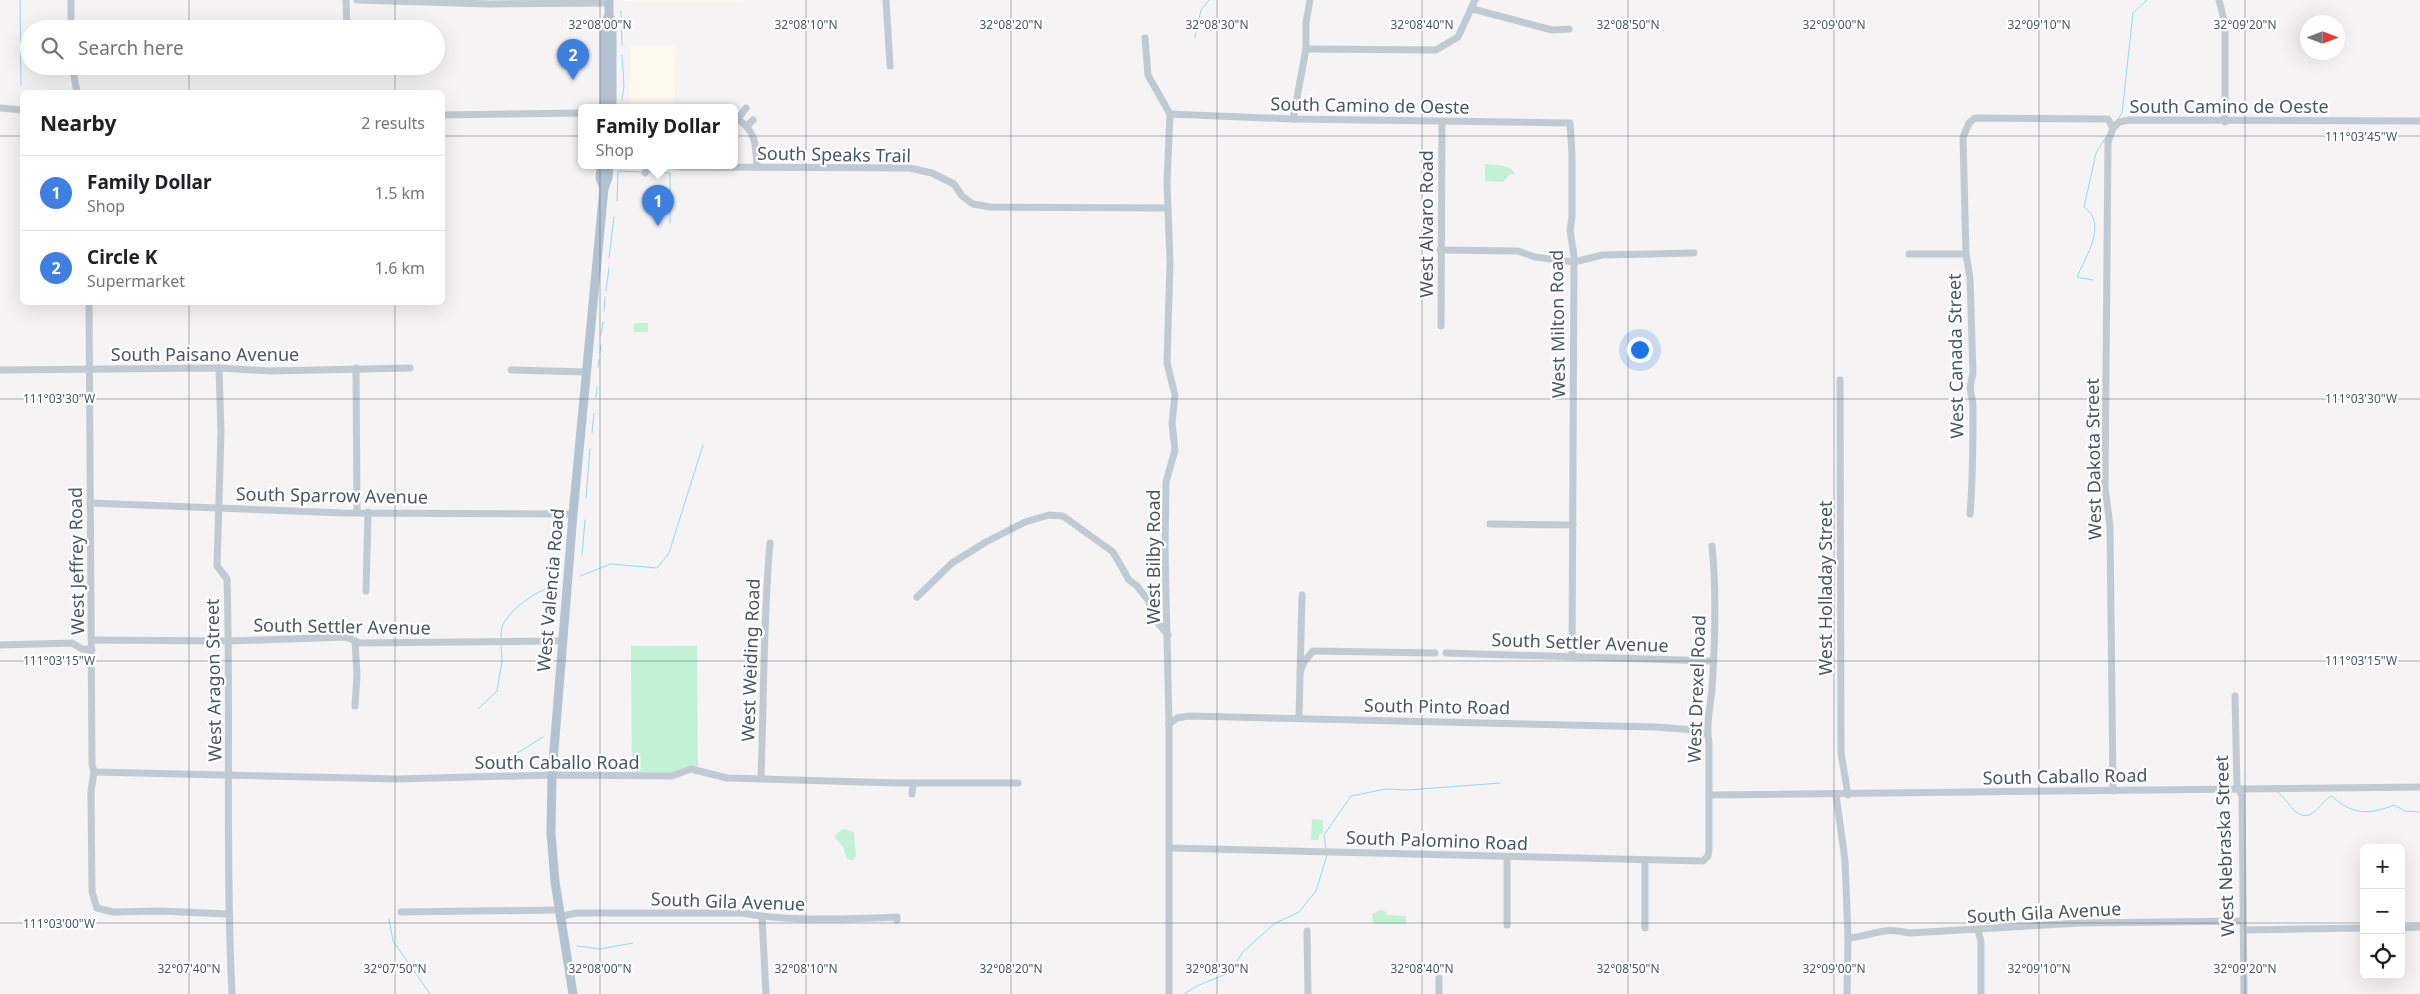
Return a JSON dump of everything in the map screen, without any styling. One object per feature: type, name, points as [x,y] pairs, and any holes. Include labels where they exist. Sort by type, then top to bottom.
[{"type":"main road","points":[[609,2],[609,16],[612,25],[612,104]]},
{"type":"main road","points":[[604,104],[604,24],[609,16]]},
{"type":"main road","name":"West Valencia Road","points":[[601,169],[600,178],[604,188]]},
{"type":"main road","name":"West Valencia Road","points":[[574,994],[559,913],[551,833],[552,775],[573,514],[604,188],[609,169]]},
{"type":"street","points":[[71,0],[71,20]]},
{"type":"street","points":[[346,0],[347,20]]},
{"type":"street","points":[[357,0],[489,4],[609,2]]},
{"type":"street","points":[[886,0],[890,66]]},
{"type":"street","points":[[1293,119],[1306,49],[1306,23],[1310,0]]},
{"type":"street","points":[[1306,49],[1436,50],[1458,38],[1473,9],[1475,0]]},
{"type":"street","points":[[2219,0],[2225,24],[2225,122]]},
{"type":"street","points":[[1473,9],[1552,30],[1569,30]]},
{"type":"street","points":[[1145,38],[1148,75],[1170,114]]},
{"type":"street","points":[[73,75],[76,90]]},
{"type":"street","points":[[0,108],[20,110]]},
{"type":"street","points":[[738,116],[746,108]]},
{"type":"street","points":[[445,115],[578,114]]},
{"type":"street","name":"South Camino de Oeste","points":[[1170,114],[1293,119],[1570,123]]},
{"type":"street","name":"West Bilby Road","points":[[1169,994],[1169,724],[1165,504],[1166,482],[1175,450],[1172,423],[1174,388],[1167,363],[1170,269],[1167,182],[1170,114]]},
{"type":"street","name":"South Camino de Oeste","points":[[1966,254],[1963,137],[1969,123],[1975,118],[2108,119],[2113,128],[2119,122],[2129,120],[2225,122],[2420,121]]},
{"type":"street","points":[[738,119],[747,126],[755,138],[757,167]]},
{"type":"street","points":[[747,126],[753,120]]},
{"type":"street","name":"West Alvaro Road","points":[[1441,326],[1442,122]]},
{"type":"street","name":"West Milton Road","points":[[1570,123],[1572,154],[1572,217],[1570,230],[1574,262],[1572,656]]},
{"type":"street","name":"West Dakota Street","points":[[2113,128],[2108,142],[2105,487],[2110,526],[2113,791]]},
{"type":"street","name":"South Speaks Trail","points":[[738,167],[909,168],[932,173],[954,184],[962,196],[973,204],[990,207],[1168,208]]},
{"type":"street","points":[[645,173],[648,169]]},
{"type":"street","points":[[1440,250],[1518,252],[1535,257],[1574,262],[1602,255],[1694,253]]},
{"type":"street","name":"West Canada Street","points":[[1909,254],[1966,254],[1970,278],[1973,374],[1969,386],[1973,405],[1971,452],[1974,471],[1970,514]]},
{"type":"street","name":"West Jeffrey Road","points":[[89,305],[92,764],[94,772],[91,791],[92,892],[98,908],[113,912],[159,911],[228,914]]},
{"type":"street","name":"South Paisano Avenue","points":[[0,370],[219,368],[271,371],[410,368]]},
{"type":"street","name":"West Aragon Street","points":[[219,368],[221,434],[217,566],[227,579],[229,641],[228,914],[232,994]]},
{"type":"street","points":[[356,368],[357,512]]},
{"type":"street","points":[[511,370],[587,372]]},
{"type":"street","name":"West Holladay Street","points":[[1840,380],[1840,753],[1848,795]]},
{"type":"street","name":"South Sparrow Avenue","points":[[90,503],[357,512],[573,514]]},
{"type":"street","points":[[366,591],[368,512]]},
{"type":"street","points":[[917,597],[952,563],[986,542],[1024,522],[1049,515],[1064,516],[1113,552],[1129,580],[1137,586],[1148,600],[1158,623],[1168,635]]},
{"type":"street","points":[[1490,524],[1573,525]]},
{"type":"street","name":"West Weiding Road","points":[[761,777],[764,678],[763,638],[770,543]]},
{"type":"street","name":"West Drexel Road","points":[[1702,861],[1709,850],[1710,795],[1706,734],[1712,690],[1713,661],[1715,576],[1712,546]]},
{"type":"street","points":[[1299,718],[1302,595]]},
{"type":"street","name":"South Settler Avenue","points":[[92,640],[229,641],[346,637],[370,643],[562,641]]},
{"type":"street","points":[[355,706],[357,675],[356,641]]},
{"type":"street","points":[[0,645],[72,643],[82,649],[92,650]]},
{"type":"street","points":[[1300,672],[1304,662],[1313,651],[1434,653]]},
{"type":"street","name":"South Settler Avenue","points":[[1446,653],[1713,661]]},
{"type":"street","name":"West Nebraska Street","points":[[2235,696],[2237,788],[2242,795],[2244,994]]},
{"type":"street","name":"South Pinto Road","points":[[1169,724],[1177,718],[1189,716],[1299,718],[1656,727],[1695,730],[1706,734]]},
{"type":"street","name":"South Caballo Road","points":[[94,772],[397,779],[552,775],[672,776],[691,769],[727,778],[761,777],[913,783],[1018,783]]},
{"type":"street","points":[[912,794],[913,783]]},
{"type":"street","name":"South Caballo Road","points":[[1710,795],[1848,795],[2237,788],[2420,787]]},
{"type":"street","points":[[1836,795],[1845,860],[1848,938],[1847,994]]},
{"type":"street","name":"South Palomino Road","points":[[1170,848],[1507,858],[1702,861]]},
{"type":"street","points":[[1507,858],[1507,925]]},
{"type":"street","points":[[1645,860],[1645,928]]},
{"type":"street","name":"South Gila Avenue","points":[[401,912],[742,913],[762,917],[897,919]]},
{"type":"street","points":[[762,917],[766,994]]},
{"type":"street","name":"South Gila Avenue","points":[[1848,938],[1861,937],[1884,929],[1909,933],[2081,923],[2243,921]]},
{"type":"street","points":[[2243,930],[2360,928]]},
{"type":"street","points":[[2405,928],[2420,928]]},
{"type":"street","points":[[1978,930],[1981,942],[1981,994]]},
{"type":"street","points":[[1307,931],[1308,994]]},
{"type":"street","points":[[1438,994],[1439,978]]},
{"type":"shaded area","points":[[743,0],[743,2],[623,1]]},
{"type":"shaded area","points":[[630,46],[676,46],[675,104],[629,104]]},
{"type":"green space","points":[[1485,164],[1510,168],[1515,174],[1509,175],[1503,182],[1485,181]]},
{"type":"green space","points":[[634,323],[648,323],[648,332],[634,332]]},
{"type":"green space","points":[[631,646],[697,646],[698,766],[672,773],[632,772]]},
{"type":"green space","points":[[1312,819],[1323,820],[1323,833],[1319,835],[1319,840],[1311,840]]},
{"type":"green space","points":[[843,829],[854,832],[856,857],[853,860],[847,859],[843,847],[834,836]]},
{"type":"green space","points":[[1380,910],[1386,912],[1387,915],[1406,916],[1406,924],[1373,924],[1372,914]]},
{"type":"waterway","points":[[20,0],[20,20]]},
{"type":"waterway","points":[[1195,37],[1201,10],[1209,0]]},
{"type":"waterway","points":[[2118,119],[2122,113],[2133,13],[2147,0]]},
{"type":"waterway","points":[[621,11],[622,46]]},
{"type":"waterway","points":[[622,55],[624,86],[622,100]]},
{"type":"waterway","points":[[21,75],[21,85]]},
{"type":"waterway","points":[[2093,280],[2077,277],[2095,231],[2091,214],[2084,207],[2096,153],[2106,137]]},
{"type":"waterway","points":[[617,201],[618,171],[642,172]]},
{"type":"waterway","points":[[650,172],[670,173],[670,223]]},
{"type":"waterway","points":[[609,258],[614,217]]},
{"type":"waterway","points":[[606,291],[609,268]]},
{"type":"waterway","points":[[604,311],[605,297]]},
{"type":"waterway","points":[[601,335],[603,322]]},
{"type":"waterway","points":[[600,353],[601,345]]},
{"type":"waterway","points":[[598,367],[599,360]]},
{"type":"waterway","points":[[596,397],[597,387]]},
{"type":"waterway","points":[[592,433],[594,413]]},
{"type":"waterway","points":[[580,576],[611,564],[657,568],[669,553],[703,445]]},
{"type":"waterway","points":[[586,498],[590,449]]},
{"type":"waterway","points":[[582,555],[585,520]]},
{"type":"waterway","points":[[501,639],[502,627],[517,607],[541,591],[556,586]]},
{"type":"waterway","points":[[478,709],[497,691],[502,661],[501,646]]},
{"type":"waterway","points":[[500,764],[543,737]]},
{"type":"waterway","points":[[1326,849],[1324,835],[1351,796],[1386,789],[1408,790],[1500,783]]},
{"type":"waterway","points":[[2277,792],[2294,810],[2303,815],[2314,812],[2326,799],[2332,796],[2346,807],[2354,810],[2369,812],[2394,805],[2405,811],[2420,812]]},
{"type":"waterway","points":[[1184,994],[1199,985],[1229,973],[1243,952],[1274,924],[1299,912],[1316,891],[1327,855]]},
{"type":"waterway","points":[[389,919],[393,941],[430,994]]},
{"type":"waterway","points":[[577,946],[600,949],[633,943]]},
{"type":"place","name":"Circle K","points":[[573,80]]},
{"type":"place","name":"Family Dollar","points":[[658,226]]}]
